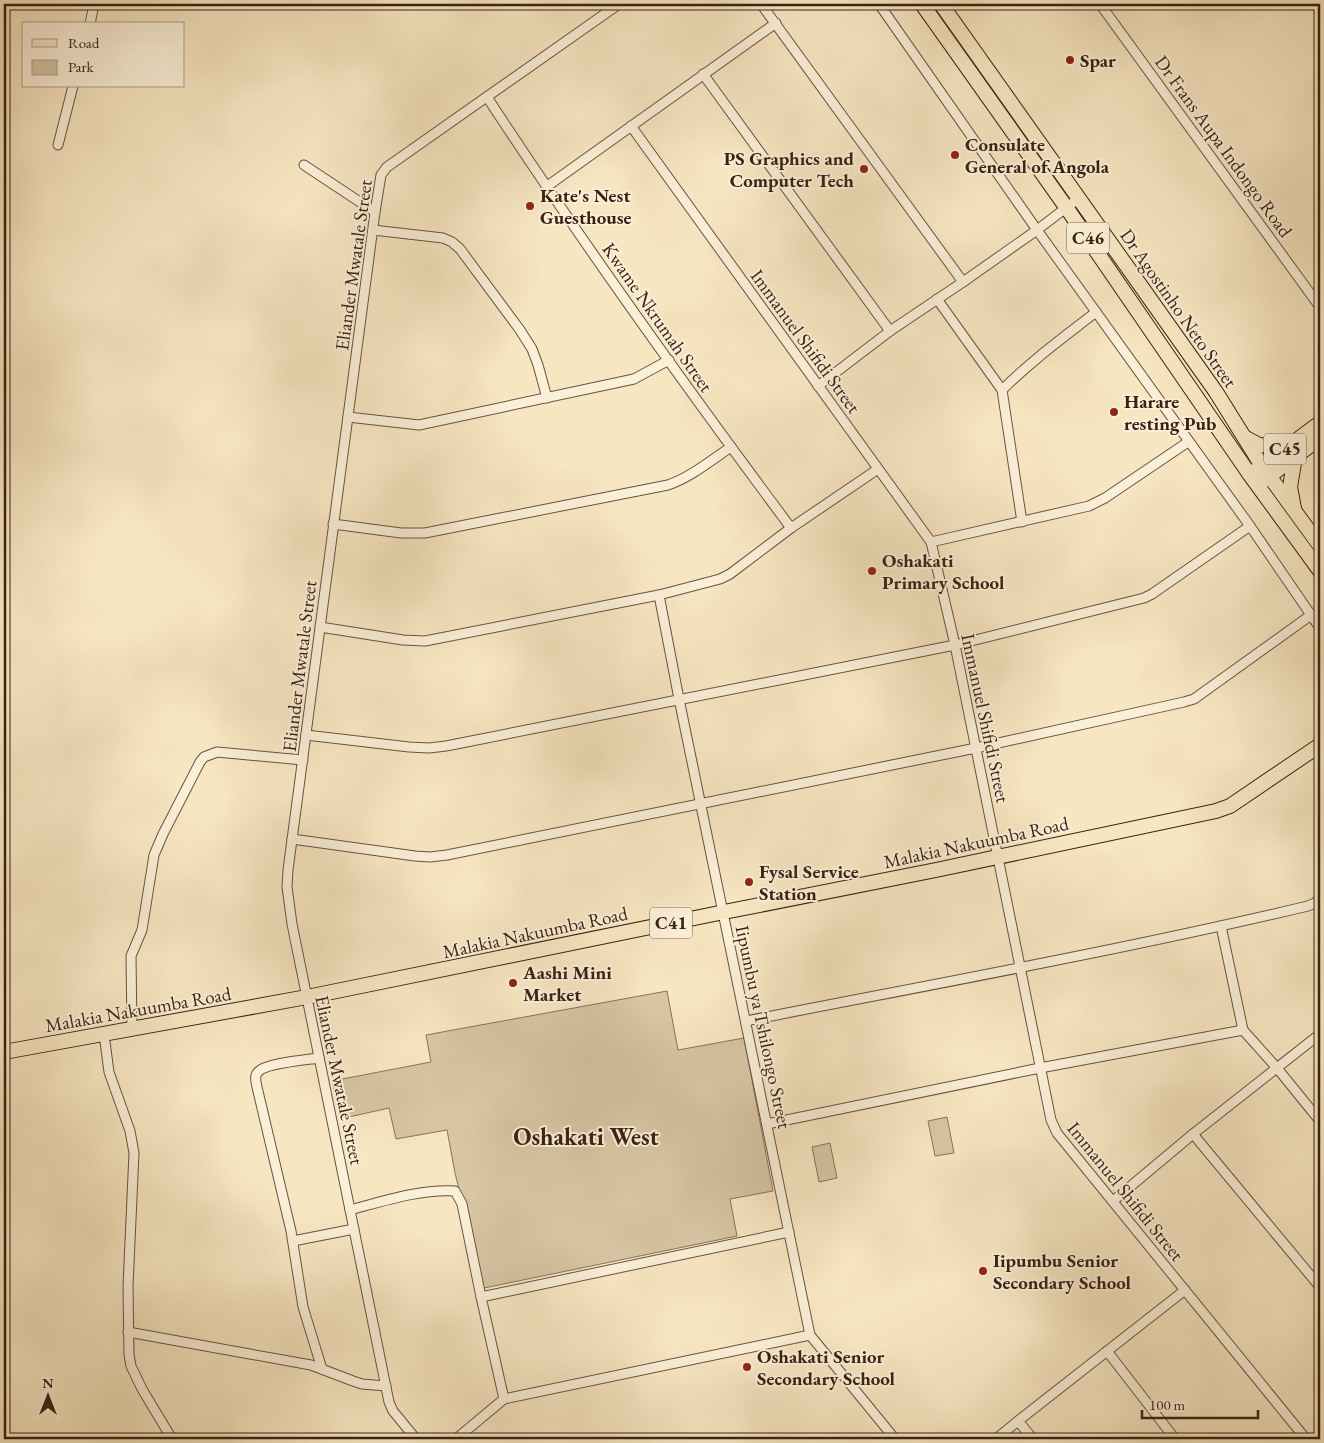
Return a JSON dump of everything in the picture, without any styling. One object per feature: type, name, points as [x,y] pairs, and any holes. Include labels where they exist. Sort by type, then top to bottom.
[{"type":"main road","name":"Dr Agostinho Neto Street","points":[[922,4],[1066,207],[1254,480]]},
{"type":"main road","name":"Dr Agostinho Neto Street","points":[[941,4],[1216,392],[1265,471]]},
{"type":"main road","name":"C45","points":[[1254,480],[1292,451],[1320,423]]},
{"type":"main road","points":[[1243,436],[1259,445],[1292,451],[1290,487],[1294,510]]},
{"type":"main road","name":"C45","points":[[1292,451],[1320,438]]},
{"type":"main road","name":"C46","points":[[1265,471],[1320,546]]},
{"type":"main road","name":"C46","points":[[1254,480],[1320,571]]},
{"type":"main road","name":"Malakia Nakuumba Road","points":[[4,1052],[307,997],[936,870],[1223,809],[1320,745]]},
{"type":"street","points":[[90,22],[94,4]]},
{"type":"street","name":"Eliander Mwatale Street","points":[[416,1439],[391,1407],[386,1386],[286,887],[375,212],[381,175],[387,167],[619,4]]},
{"type":"street","points":[[761,4],[962,282]]},
{"type":"street","points":[[879,4],[1037,230],[1250,526],[1320,628]]},
{"type":"street","name":"Dr Frans Aupa Indongo Road","points":[[1100,4],[1320,307]]},
{"type":"street","points":[[546,187],[776,23]]},
{"type":"street","points":[[703,74],[890,331]]},
{"type":"street","points":[[58,146],[72,88]]},
{"type":"street","name":"Kwame Nkrumah Street","points":[[487,96],[546,187],[730,447],[791,528]]},
{"type":"street","name":"Immanuel Shifidi Street","points":[[631,126],[931,542],[955,645],[1053,1126],[1306,1439]]},
{"type":"street","points":[[304,165],[375,212]]},
{"type":"street","points":[[818,386],[890,331],[1037,230],[1079,198]]},
{"type":"street","points":[[373,230],[443,238],[456,245],[520,330],[532,349],[547,398]]},
{"type":"street","points":[[937,299],[1002,390],[1022,522]]},
{"type":"street","points":[[1002,390],[1032,362],[1096,312]]},
{"type":"street","points":[[348,417],[419,425],[634,379],[669,360]]},
{"type":"street","points":[[931,542],[1089,506],[1188,442]]},
{"type":"street","points":[[334,524],[414,534],[444,529],[668,485],[691,475],[730,447]]},
{"type":"street","points":[[320,627],[403,640],[425,641],[660,595],[720,579],[730,574],[791,528],[878,469]]},
{"type":"street","points":[[306,735],[429,748],[446,746],[955,645],[1144,598],[1250,526]]},
{"type":"street","name":"Iipumbu ya Tshilongo Street","points":[[660,595],[679,699],[810,1335],[895,1439]]},
{"type":"street","points":[[292,839],[430,857],[447,855],[976,748],[1184,702],[1194,698],[1311,615]]},
{"type":"street","points":[[132,1029],[131,956],[142,930],[154,855],[200,762],[204,757],[217,752],[303,760]]},
{"type":"street","points":[[746,1021],[1020,968],[1220,926],[1308,906],[1320,898]]},
{"type":"street","points":[[1220,926],[1242,1030],[1277,1068],[1320,1121]]},
{"type":"street","points":[[767,1124],[1040,1068],[1242,1030]]},
{"type":"street","points":[[104,1034],[109,1072],[130,1131],[134,1153],[128,1286],[129,1355],[131,1366],[142,1389],[172,1439]]},
{"type":"street","points":[[1113,1202],[1194,1134],[1320,1034]]},
{"type":"street","points":[[319,1058],[273,1065],[262,1069],[257,1073],[256,1087],[293,1241],[303,1307],[322,1369]]},
{"type":"street","points":[[1194,1134],[1320,1287]]},
{"type":"street","points":[[350,1210],[417,1193],[440,1190],[456,1191],[462,1204],[504,1399]]},
{"type":"street","points":[[293,1241],[354,1228]]},
{"type":"street","points":[[481,1297],[789,1232]]},
{"type":"street","points":[[996,1439],[1185,1290]]},
{"type":"street","points":[[128,1332],[311,1365],[362,1384],[386,1386]]},
{"type":"street","points":[[456,1439],[504,1399],[810,1335]]},
{"type":"street","points":[[1107,1351],[1175,1439]]},
{"type":"street","points":[[1018,1421],[1033,1439]]},
{"type":"green space","points":[[667,991],[678,1050],[744,1038],[773,1191],[730,1199],[737,1236],[484,1288],[455,1173],[447,1130],[396,1139],[389,1108],[340,1119],[332,1081],[431,1062],[426,1035]]},
{"type":"green space","points":[[947,1117],[954,1153],[935,1156],[928,1121]]},
{"type":"green space","points":[[830,1143],[837,1178],[819,1182],[812,1147]]},
{"type":"place","name":"Spar","points":[[1070,60]]},
{"type":"place","name":"Consulate General of Angola","points":[[955,155]]},
{"type":"place","name":"PS Graphics and Computer Tech","points":[[864,169]]},
{"type":"place","name":"Kate's Nest Guesthouse","points":[[530,206]]},
{"type":"place","name":"Harare resting Pub","points":[[1114,412]]},
{"type":"place","name":"Oshakati Primary School","points":[[872,571]]},
{"type":"place","name":"Fysal Service Station","points":[[749,882]]},
{"type":"place","name":"Aashi Mini Market","points":[[513,983]]},
{"type":"place","name":"Iipumbu Senior Secondary School","points":[[983,1271]]},
{"type":"place","name":"Oshakati Senior Secondary School","points":[[747,1367]]},
{"type":"district","name":"Oshakati West","points":[[586,1137]]}]
